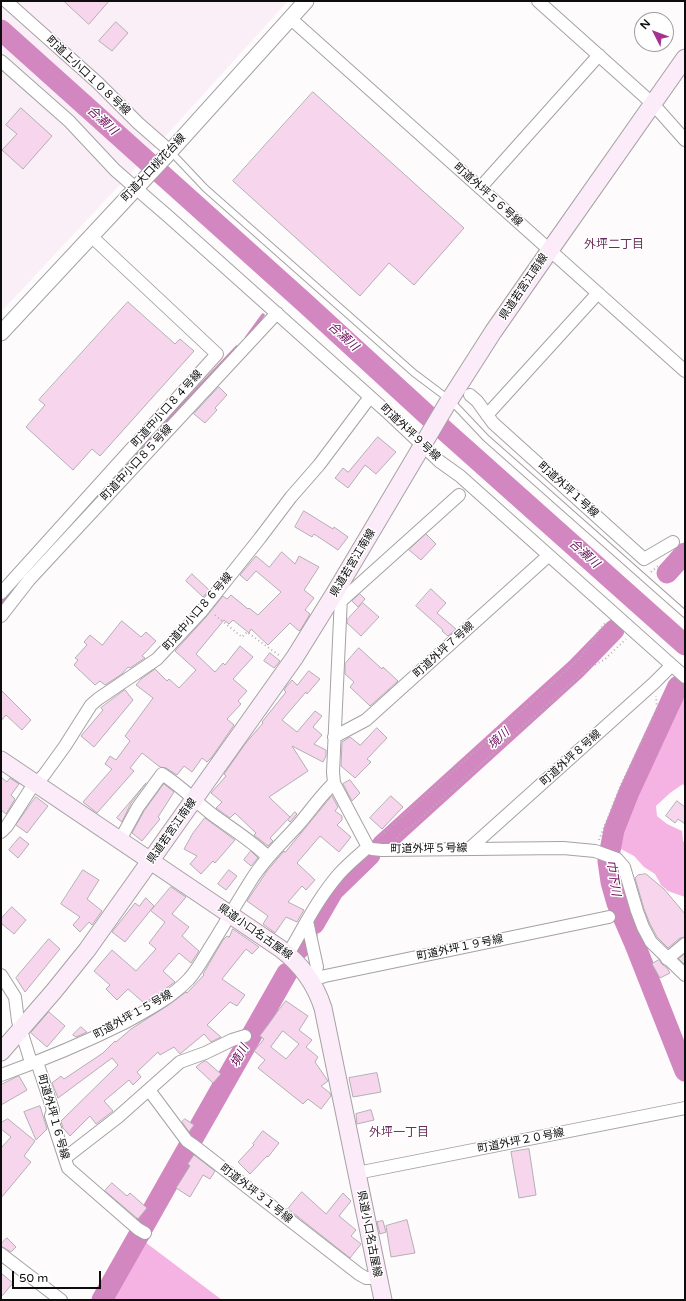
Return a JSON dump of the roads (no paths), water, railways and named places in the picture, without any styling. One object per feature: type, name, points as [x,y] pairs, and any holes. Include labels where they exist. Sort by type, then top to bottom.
[{"type":"main road","name":"県道若宮江南線","points":[[1,1052],[87,950],[339,596],[424,444],[493,332],[685,58]]},
{"type":"main road","name":"県道小口名古屋線","points":[[1,760],[231,915],[292,958],[311,980],[323,1008],[383,1300]]},
{"type":"street","name":"町道上小口１０８号線","points":[[6,1],[98,83],[168,153]]},
{"type":"street","name":"町道大口桃花台線","points":[[1,333],[137,187],[306,1]]},
{"type":"street","points":[[538,1],[653,104],[685,140]]},
{"type":"street","name":"町道外坪５６号線","points":[[290,18],[685,371]]},
{"type":"street","points":[[483,190],[601,58]]},
{"type":"street","name":"町道外坪９号線","points":[[1,61],[69,121],[116,170],[137,187],[424,444],[439,461],[460,476],[685,677]]},
{"type":"street","name":"町道中小口８４号線","points":[[1,593],[218,354],[91,236]]},
{"type":"street","points":[[487,415],[598,293]]},
{"type":"street","name":"町道中小口８５号線","points":[[1,616],[29,580],[277,313]]},
{"type":"street","name":"町道外坪１号線","points":[[470,395],[477,400],[493,423],[644,559],[673,542]]},
{"type":"street","name":"町道中小口８６号線","points":[[1,832],[7,826],[30,790],[65,746],[91,705],[157,659],[178,637],[205,607],[260,538],[290,497],[318,466],[370,397]]},
{"type":"street","points":[[292,958],[309,927],[319,901],[340,873],[377,849],[334,783],[332,762],[339,596],[459,495]]},
{"type":"street","name":"町道外坪７号線","points":[[334,737],[366,720],[548,556]]},
{"type":"street","name":"町道外坪８号線","points":[[470,849],[671,666]]},
{"type":"street","points":[[120,840],[138,806],[162,774],[175,782],[194,800],[260,849],[268,857]]},
{"type":"street","name":"町道外坪１５号線","points":[[1,1075],[62,1052],[107,1031],[140,1014],[175,992],[193,974],[231,915],[250,881],[268,857],[307,814],[325,791],[334,783]]},
{"type":"street","name":"町道外坪５号線","points":[[377,849],[563,848],[598,852],[618,859],[624,867],[643,927],[651,942],[685,975]]},
{"type":"street","name":"町道外坪１９号線","points":[[311,980],[609,917]]},
{"type":"street","points":[[309,927],[317,967],[311,980]]},
{"type":"street","points":[[668,959],[685,944]]},
{"type":"street","name":"町道外坪１６号線","points":[[1,975],[15,997],[21,1030],[30,1059],[38,1065],[53,1110],[51,1116],[68,1168],[142,1232]]},
{"type":"street","points":[[65,1158],[118,1117],[180,1062],[244,1036]]},
{"type":"street","name":"町道外坪３１号線","points":[[149,1090],[190,1143],[359,1274],[366,1278],[378,1278]]},
{"type":"street","name":"町道外坪２０号線","points":[[357,1173],[685,1108]]},
{"type":"street","points":[[1,1254],[62,1300]]},
{"type":"lane","points":[[168,153],[205,188],[390,352],[449,402],[486,438],[685,614]]},
{"type":"waterway","name":"合瀬川","points":[[1,30],[305,303],[426,414],[685,645]]},
{"type":"waterway","points":[[247,337],[263,315]]},
{"type":"waterway","points":[[112,479],[237,347]]},
{"type":"waterway","name":"境川","points":[[667,573],[685,553]]},
{"type":"waterway","points":[[1,603],[7,594]]},
{"type":"waterway","name":"境川","points":[[382,845],[576,669],[614,630]]},
{"type":"waterway","name":"巾下川","points":[[678,686],[629,792],[614,830],[608,861],[611,882],[617,903],[685,1071]]},
{"type":"waterway","name":"境川","points":[[314,924],[333,891],[370,855]]},
{"type":"waterway","name":"境川","points":[[299,949],[307,935]]},
{"type":"waterway","name":"境川","points":[[192,1140],[287,973]]},
{"type":"waterway","name":"境川","points":[[142,1229],[189,1146]]},
{"type":"waterway","name":"境川","points":[[102,1300],[140,1233]]},
{"type":"district","name":"外坪二丁目","points":[[614,245]]},
{"type":"district","name":"外坪一丁目","points":[[399,1133]]}]
